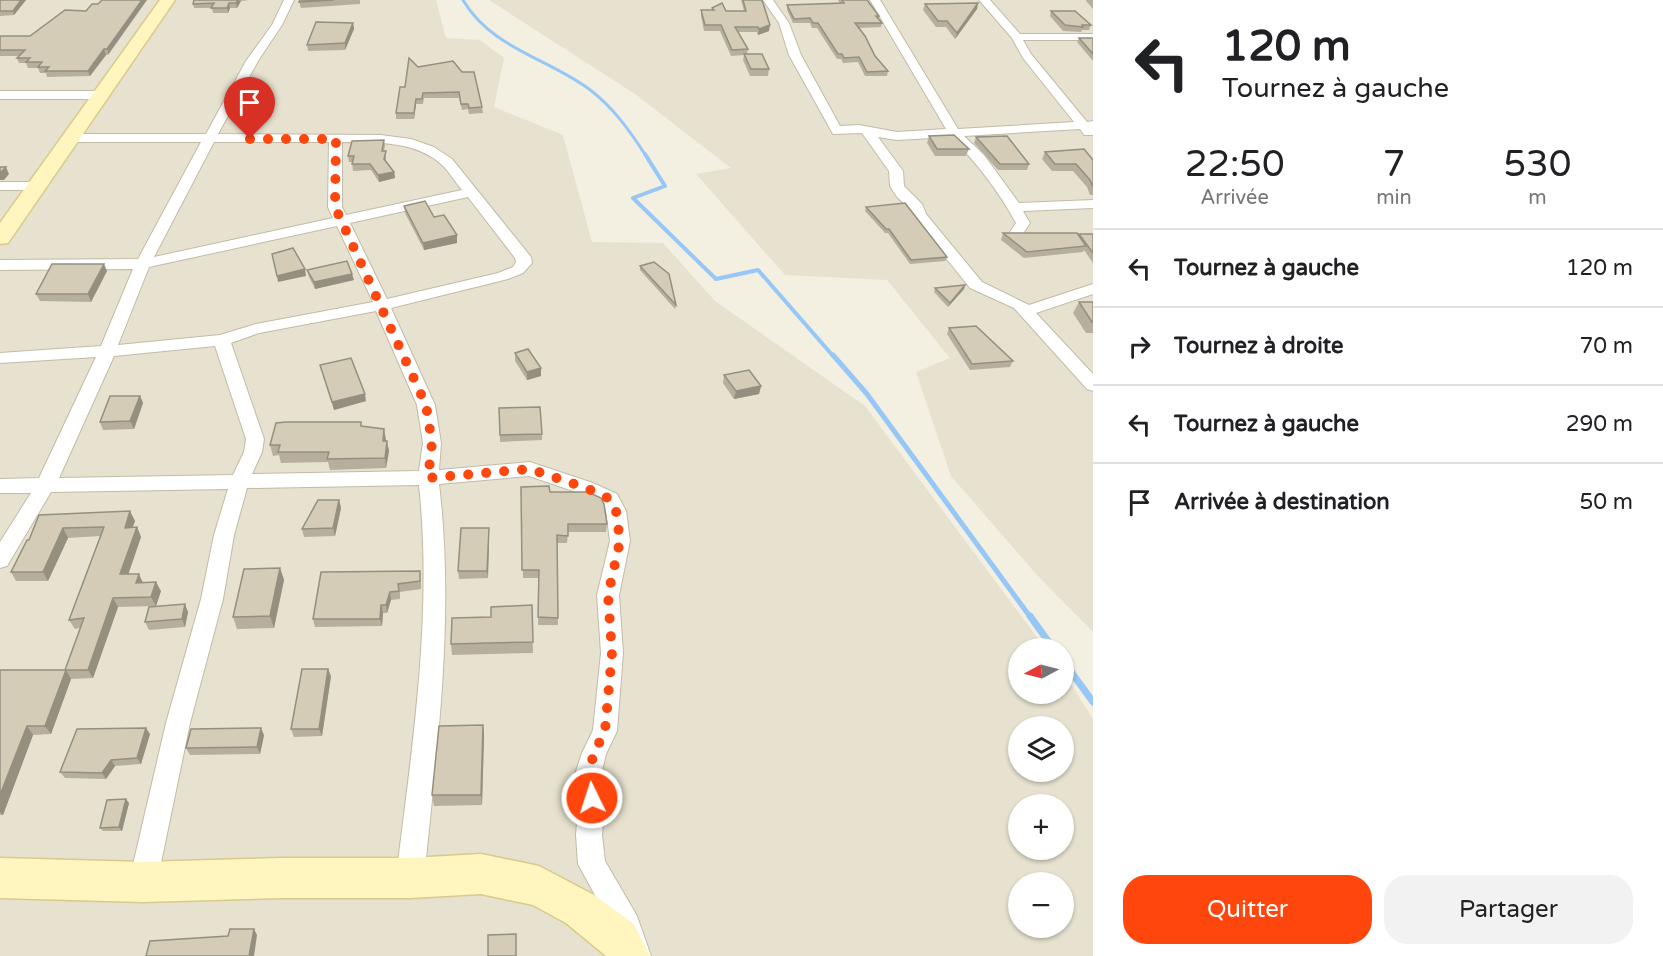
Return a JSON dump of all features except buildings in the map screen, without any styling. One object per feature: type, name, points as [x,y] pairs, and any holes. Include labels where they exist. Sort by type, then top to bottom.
[{"type":"street","points":[[0,238],[168,0]]},
{"type":"street","points":[[0,560],[45,486],[108,351],[133,284],[143,264],[252,62],[277,25],[288,0]]},
{"type":"street","points":[[768,0],[784,23],[795,55],[837,131],[850,126],[887,136],[1090,129]]},
{"type":"street","points":[[875,0],[955,134],[979,158],[1014,207],[1023,223],[1017,232]]},
{"type":"street","points":[[984,0],[1017,37],[1027,56],[1090,129]]},
{"type":"street","points":[[1017,37],[1093,38]]},
{"type":"street","points":[[0,95],[101,95]]},
{"type":"street","points":[[867,130],[896,171],[897,186],[902,194],[917,207],[919,215],[928,228],[957,264],[976,285],[1020,304],[1093,385]]},
{"type":"street","points":[[0,358],[222,340],[256,329],[381,305],[503,276],[518,270],[524,263],[523,257],[447,162],[429,150],[411,143],[381,139],[71,138]]},
{"type":"street","points":[[336,139],[334,199],[340,221],[426,405],[432,443],[428,478],[435,537],[431,684],[410,878]]},
{"type":"street","points":[[0,186],[37,186]]},
{"type":"street","points":[[0,265],[143,264],[471,192]]},
{"type":"street","points":[[1014,207],[1093,204]]},
{"type":"street","points":[[1026,311],[1093,289]]},
{"type":"street","points":[[143,882],[178,723],[212,599],[224,535],[240,480],[253,453],[255,439],[222,340]]},
{"type":"street","points":[[0,486],[428,478],[530,469],[610,499],[616,511],[620,541],[608,595],[612,653],[605,731],[594,753],[589,771],[592,798],[589,835],[592,864],[627,926],[637,956]]},
{"type":"street","points":[[0,878],[143,882],[281,878],[410,878],[482,874],[539,886],[580,909],[619,939],[629,956]]},
{"type":"shaded area","points":[[0,0],[436,0],[446,38],[480,40],[504,58],[494,107],[563,135],[592,242],[663,243],[715,301],[865,406],[1038,638],[1008,638],[1008,704],[1074,704],[1074,689],[1093,719],[1093,956],[0,956]]},
{"type":"shaded area","points":[[489,0],[1093,0],[1093,632],[1036,574],[951,476],[916,372],[950,358],[887,280],[785,275],[696,174],[731,168],[635,94]]},
{"type":"waterway","points":[[463,0],[475,16],[504,41],[573,78],[598,96],[620,120],[646,156]]},
{"type":"waterway","points":[[645,154],[665,186],[633,198],[716,279],[758,270],[834,357]]},
{"type":"waterway","points":[[833,355],[867,394],[1031,618]]},
{"type":"waterway","points":[[1030,616],[1046,638]]},
{"type":"waterway","points":[[1074,676],[1093,702]]},
{"type":"route","points":[[250,139],[336,139],[335,207],[426,405],[432,443],[428,478],[530,469],[586,488],[610,499],[616,511],[620,541],[608,595],[612,653],[605,731],[594,753],[589,771],[592,798]]}]
